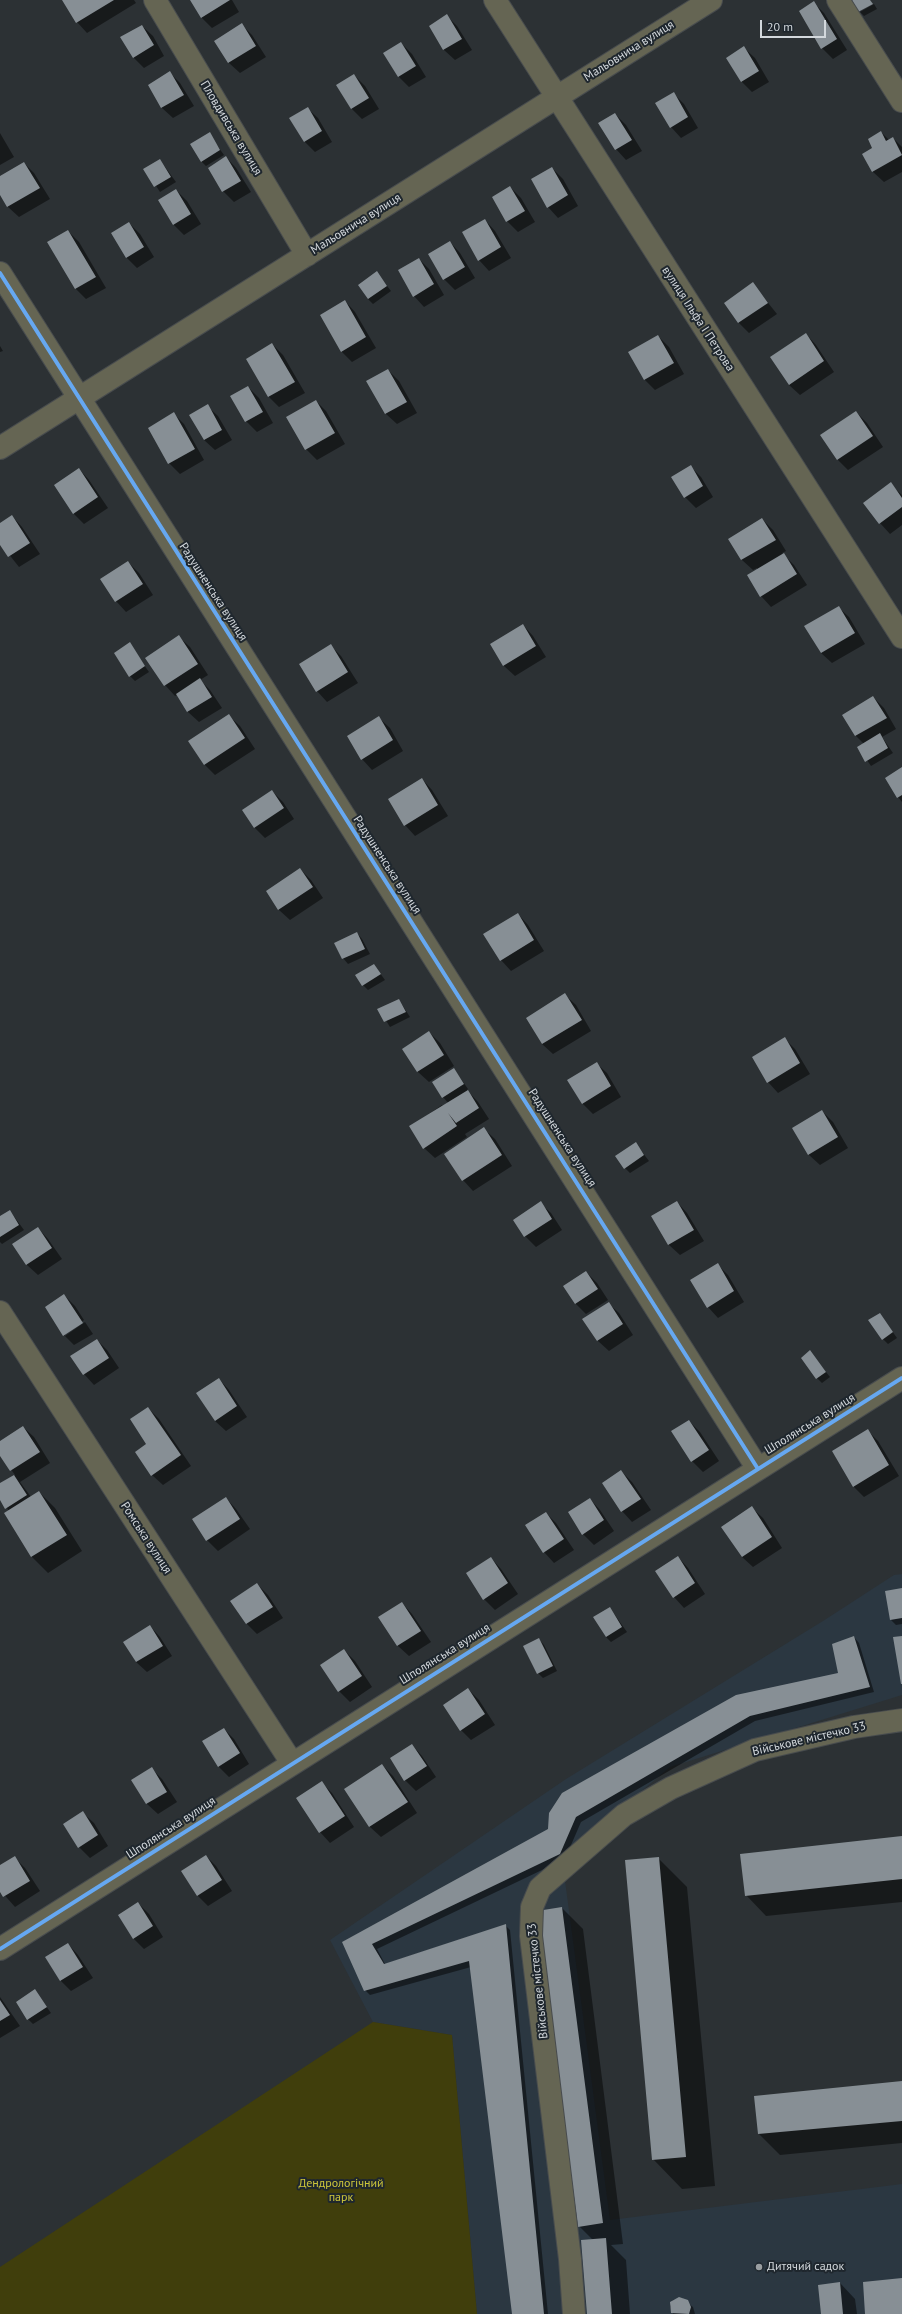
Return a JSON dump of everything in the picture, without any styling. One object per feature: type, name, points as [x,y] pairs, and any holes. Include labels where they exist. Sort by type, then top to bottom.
[{"type":"street","name":"Пловдивська вулиця","points":[[155,0],[307,255]]},
{"type":"street","name":"вулиця Ільфа І Петрова","points":[[495,0],[902,638]]},
{"type":"street","name":"Мальовнича вулиця","points":[[0,448],[556,96],[711,0]]},
{"type":"street","points":[[838,0],[902,101]]},
{"type":"street","name":"Радушненська вулиця","points":[[0,273],[758,1468]]},
{"type":"street","name":"Ромська вулиця","points":[[0,1312],[292,1763]]},
{"type":"street","name":"Шполянська вулиця","points":[[0,1949],[902,1378]]},
{"type":"street","name":"Військове містечко 33","points":[[574,2314],[570,2259],[531,1936],[532,1907],[540,1888],[624,1815],[672,1788],[755,1750],[854,1727],[902,1720]]},
{"type":"shaded area","points":[[902,1574],[902,1695],[670,1767],[562,1858],[610,2220],[902,2184],[902,2314],[477,2314],[452,2035],[373,2022],[330,1940],[566,1779],[823,1621],[894,1575]]},
{"type":"green space","name":"Дендрологічний парк","points":[[373,2022],[452,2035],[477,2314],[0,2314],[0,2267]]},
{"type":"building","points":[[62,0],[114,0],[76,23]]},
{"type":"building","points":[[190,0],[230,0],[201,18]]},
{"type":"building","points":[[852,0],[870,0],[873,4],[858,12]]},
{"type":"building","points":[[814,1],[837,39],[821,49],[799,11]]},
{"type":"building","points":[[447,14],[462,39],[443,50],[429,26]]},
{"type":"building","points":[[242,23],[256,46],[228,63],[214,41]]},
{"type":"building","points":[[142,25],[154,45],[133,58],[120,37]]},
{"type":"building","points":[[401,42],[416,66],[398,77],[383,53]]},
{"type":"building","points":[[744,46],[759,71],[741,82],[726,58]]},
{"type":"building","points":[[170,71],[184,95],[161,108],[148,85]]},
{"type":"building","points":[[354,74],[369,98],[351,109],[336,85]]},
{"type":"building","points":[[674,92],[688,117],[670,128],[655,103]]},
{"type":"building","points":[[308,107],[322,131],[304,142],[289,118]]},
{"type":"building","points":[[615,113],[632,140],[615,150],[598,123]]},
{"type":"building","points":[[881,131],[886,141],[893,137],[902,155],[872,172],[862,154],[872,148],[868,139]]},
{"type":"building","points":[[210,132],[220,150],[201,162],[190,144]]},
{"type":"building","points":[[226,156],[241,181],[222,192],[208,168]]},
{"type":"building","points":[[160,159],[171,177],[154,187],[143,169]]},
{"type":"building","points":[[24,162],[40,188],[7,207],[0,195],[0,176]]},
{"type":"building","points":[[552,167],[568,195],[547,208],[531,179]]},
{"type":"building","points":[[510,186],[525,211],[506,222],[492,197]]},
{"type":"building","points":[[176,189],[191,214],[173,225],[158,200]]},
{"type":"building","points":[[485,219],[501,247],[478,261],[462,232]]},
{"type":"building","points":[[129,222],[144,247],[126,258],[111,233]]},
{"type":"building","points":[[68,230],[96,277],[75,289],[47,242]]},
{"type":"building","points":[[450,241],[465,267],[443,280],[428,254]]},
{"type":"building","points":[[419,258],[434,284],[413,297],[398,270]]},
{"type":"building","points":[[377,271],[387,286],[368,299],[358,285]]},
{"type":"building","points":[[753,282],[768,303],[738,323],[724,303]]},
{"type":"building","points":[[345,300],[366,337],[341,352],[320,315]]},
{"type":"building","points":[[806,333],[824,361],[789,385],[770,357]]},
{"type":"building","points":[[658,335],[674,363],[644,380],[628,352]]},
{"type":"building","points":[[272,343],[295,382],[268,397],[246,359]]},
{"type":"building","points":[[388,369],[407,402],[385,414],[366,381]]},
{"type":"building","points":[[248,386],[263,412],[245,422],[230,396]]},
{"type":"building","points":[[316,400],[335,433],[305,450],[286,417]]},
{"type":"building","points":[[208,404],[222,430],[204,440],[189,415]]},
{"type":"building","points":[[856,411],[873,436],[837,460],[820,435]]},
{"type":"building","points":[[174,412],[195,449],[168,464],[148,428]]},
{"type":"building","points":[[691,465],[703,486],[684,498],[671,477]]},
{"type":"building","points":[[79,468],[98,497],[73,514],[54,485]]},
{"type":"building","points":[[891,482],[902,498],[902,507],[879,524],[863,503]]},
{"type":"building","points":[[12,515],[30,543],[8,557],[0,545],[0,523]]},
{"type":"building","points":[[762,518],[776,540],[741,560],[728,539]]},
{"type":"building","points":[[784,553],[797,574],[760,597],[747,575]]},
{"type":"building","points":[[128,561],[143,584],[115,602],[100,579]]},
{"type":"building","points":[[839,606],[855,633],[821,653],[804,626]]},
{"type":"building","points":[[523,624],[536,646],[503,666],[490,644]]},
{"type":"building","points":[[179,635],[198,664],[164,686],[145,658]]},
{"type":"building","points":[[130,642],[145,666],[129,677],[114,653]]},
{"type":"building","points":[[331,644],[348,672],[316,692],[299,664]]},
{"type":"building","points":[[200,678],[212,697],[187,712],[176,694]]},
{"type":"building","points":[[873,696],[887,718],[855,736],[842,715]]},
{"type":"building","points":[[229,714],[245,738],[204,765],[188,741]]},
{"type":"building","points":[[379,716],[393,740],[361,760],[347,736]]},
{"type":"building","points":[[880,733],[888,748],[865,762],[857,747]]},
{"type":"building","points":[[902,767],[902,795],[897,798],[885,778]]},
{"type":"building","points":[[422,778],[438,805],[404,826],[388,799]]},
{"type":"building","points":[[272,790],[284,808],[254,828],[242,810]]},
{"type":"building","points":[[300,868],[313,887],[278,910],[266,891]]},
{"type":"building","points":[[518,913],[534,940],[500,961],[483,934]]},
{"type":"building","points":[[357,932],[365,949],[342,959],[334,943]]},
{"type":"building","points":[[374,964],[381,974],[362,986],[355,975]]},
{"type":"building","points":[[565,993],[582,1020],[542,1044],[526,1018]]},
{"type":"building","points":[[399,999],[406,1012],[384,1022],[377,1009]]},
{"type":"building","points":[[429,1031],[444,1055],[417,1072],[402,1049]]},
{"type":"building","points":[[785,1037],[800,1063],[767,1083],[752,1057]]},
{"type":"building","points":[[597,1062],[611,1086],[582,1104],[567,1080]]},
{"type":"building","points":[[454,1068],[464,1084],[442,1098],[432,1082]]},
{"type":"building","points":[[468,1090],[479,1108],[456,1123],[448,1113],[457,1126],[423,1149],[409,1126]]},
{"type":"building","points":[[822,1110],[838,1137],[808,1155],[792,1128]]},
{"type":"building","points":[[484,1127],[502,1155],[462,1181],[444,1154]]},
{"type":"building","points":[[636,1142],[644,1155],[624,1169],[615,1156]]},
{"type":"building","points":[[541,1201],[552,1219],[524,1237],[513,1220]]},
{"type":"building","points":[[677,1201],[694,1230],[668,1245],[651,1216]]},
{"type":"building","points":[[10,1210],[19,1225],[0,1237],[0,1216]]},
{"type":"building","points":[[38,1227],[52,1248],[26,1265],[12,1244]]},
{"type":"building","points":[[718,1263],[734,1291],[707,1308],[690,1280]]},
{"type":"building","points":[[586,1271],[598,1289],[575,1304],[563,1286]]},
{"type":"building","points":[[64,1294],[83,1323],[63,1336],[45,1307]]},
{"type":"building","points":[[609,1302],[623,1324],[597,1341],[582,1319]]},
{"type":"building","points":[[880,1313],[893,1332],[882,1340],[868,1320]]},
{"type":"building","points":[[97,1339],[109,1358],[83,1375],[70,1356]]},
{"type":"building","points":[[810,1350],[826,1372],[816,1379],[801,1358]]},
{"type":"building","points":[[219,1378],[237,1406],[215,1421],[196,1393]]},
{"type":"building","points":[[148,1407],[181,1455],[151,1476],[135,1452],[146,1444],[130,1419]]},
{"type":"building","points":[[689,1420],[709,1450],[691,1462],[671,1431]]},
{"type":"building","points":[[23,1426],[40,1452],[10,1471],[0,1456],[0,1441]]},
{"type":"building","points":[[868,1429],[889,1465],[853,1487],[832,1451]]},
{"type":"building","points":[[621,1470],[641,1499],[621,1512],[602,1483]]},
{"type":"building","points":[[14,1475],[27,1495],[5,1509],[0,1500],[0,1483]]},
{"type":"building","points":[[39,1491],[67,1535],[31,1557],[4,1513]]},
{"type":"building","points":[[226,1497],[240,1519],[206,1541],[192,1519]]},
{"type":"building","points":[[590,1498],[604,1520],[582,1535],[568,1512]]},
{"type":"building","points":[[752,1506],[772,1537],[742,1557],[721,1527]]},
{"type":"building","points":[[546,1512],[564,1539],[543,1553],[525,1525]]},
{"type":"building","points":[[678,1556],[695,1583],[673,1598],[655,1571]]},
{"type":"building","points":[[491,1557],[508,1583],[483,1600],[466,1573]]},
{"type":"building","points":[[257,1583],[273,1607],[246,1624],[230,1601]]},
{"type":"building","points":[[902,1588],[902,1618],[890,1620],[885,1591]]},
{"type":"building","points":[[402,1602],[421,1631],[397,1646],[378,1617]]},
{"type":"building","points":[[610,1607],[622,1627],[606,1637],[593,1617]]},
{"type":"building","points":[[150,1625],[163,1646],[136,1662],[123,1642]]},
{"type":"building","points":[[854,1636],[870,1687],[750,1716],[576,1817],[560,1854],[372,1944],[384,1964],[506,1924],[544,2314],[512,2314],[469,1961],[364,1991],[342,1942],[548,1829],[549,1813],[562,1793],[736,1695],[838,1673],[832,1644]]},
{"type":"building","points":[[902,1636],[902,1684],[901,1684],[893,1637]]},
{"type":"building","points":[[539,1638],[553,1666],[537,1674],[523,1646]]},
{"type":"building","points":[[344,1649],[362,1676],[338,1692],[320,1665]]},
{"type":"building","points":[[468,1688],[485,1714],[460,1731],[443,1705]]},
{"type":"building","points":[[224,1728],[240,1753],[218,1767],[202,1741]]},
{"type":"building","points":[[412,1744],[427,1766],[404,1781],[390,1758]]},
{"type":"building","points":[[382,1764],[408,1802],[369,1827],[344,1789]]},
{"type":"building","points":[[152,1767],[167,1792],[146,1804],[131,1780]]},
{"type":"building","points":[[322,1781],[345,1816],[319,1833],[296,1798]]},
{"type":"building","points":[[83,1811],[98,1835],[78,1848],[63,1824]]},
{"type":"building","points":[[902,1836],[902,1879],[745,1896],[740,1854]]},
{"type":"building","points":[[206,1855],[222,1880],[197,1896],[181,1871]]},
{"type":"building","points":[[15,1856],[30,1881],[3,1897],[0,1892],[0,1865]]},
{"type":"building","points":[[659,1857],[686,2157],[652,2160],[625,1860]]},
{"type":"building","points":[[138,1902],[153,1926],[133,1939],[118,1915]]},
{"type":"building","points":[[562,1907],[603,2223],[578,2227],[537,1911]]},
{"type":"building","points":[[68,1943],[83,1967],[60,1981],[45,1957]]},
{"type":"building","points":[[35,1989],[47,2007],[27,2020],[16,2002]]},
{"type":"building","points":[[0,2000],[10,2015],[0,2021]]},
{"type":"building","points":[[902,2081],[902,2121],[758,2134],[754,2096]]},
{"type":"building","points":[[606,2238],[612,2314],[587,2314],[581,2240]]},
{"type":"building","points":[[902,2278],[902,2314],[865,2314],[863,2282]]},
{"type":"building","points":[[840,2282],[843,2314],[821,2314],[818,2285]]},
{"type":"building","points":[[679,2297],[688,2300],[691,2307],[689,2314],[671,2313],[670,2302]]},
{"type":"cycle path","points":[[0,273],[758,1469]]},
{"type":"cycle path","points":[[0,1949],[902,1378]]},
{"type":"place","name":"Дитячий садок","points":[[759,2267]]}]
